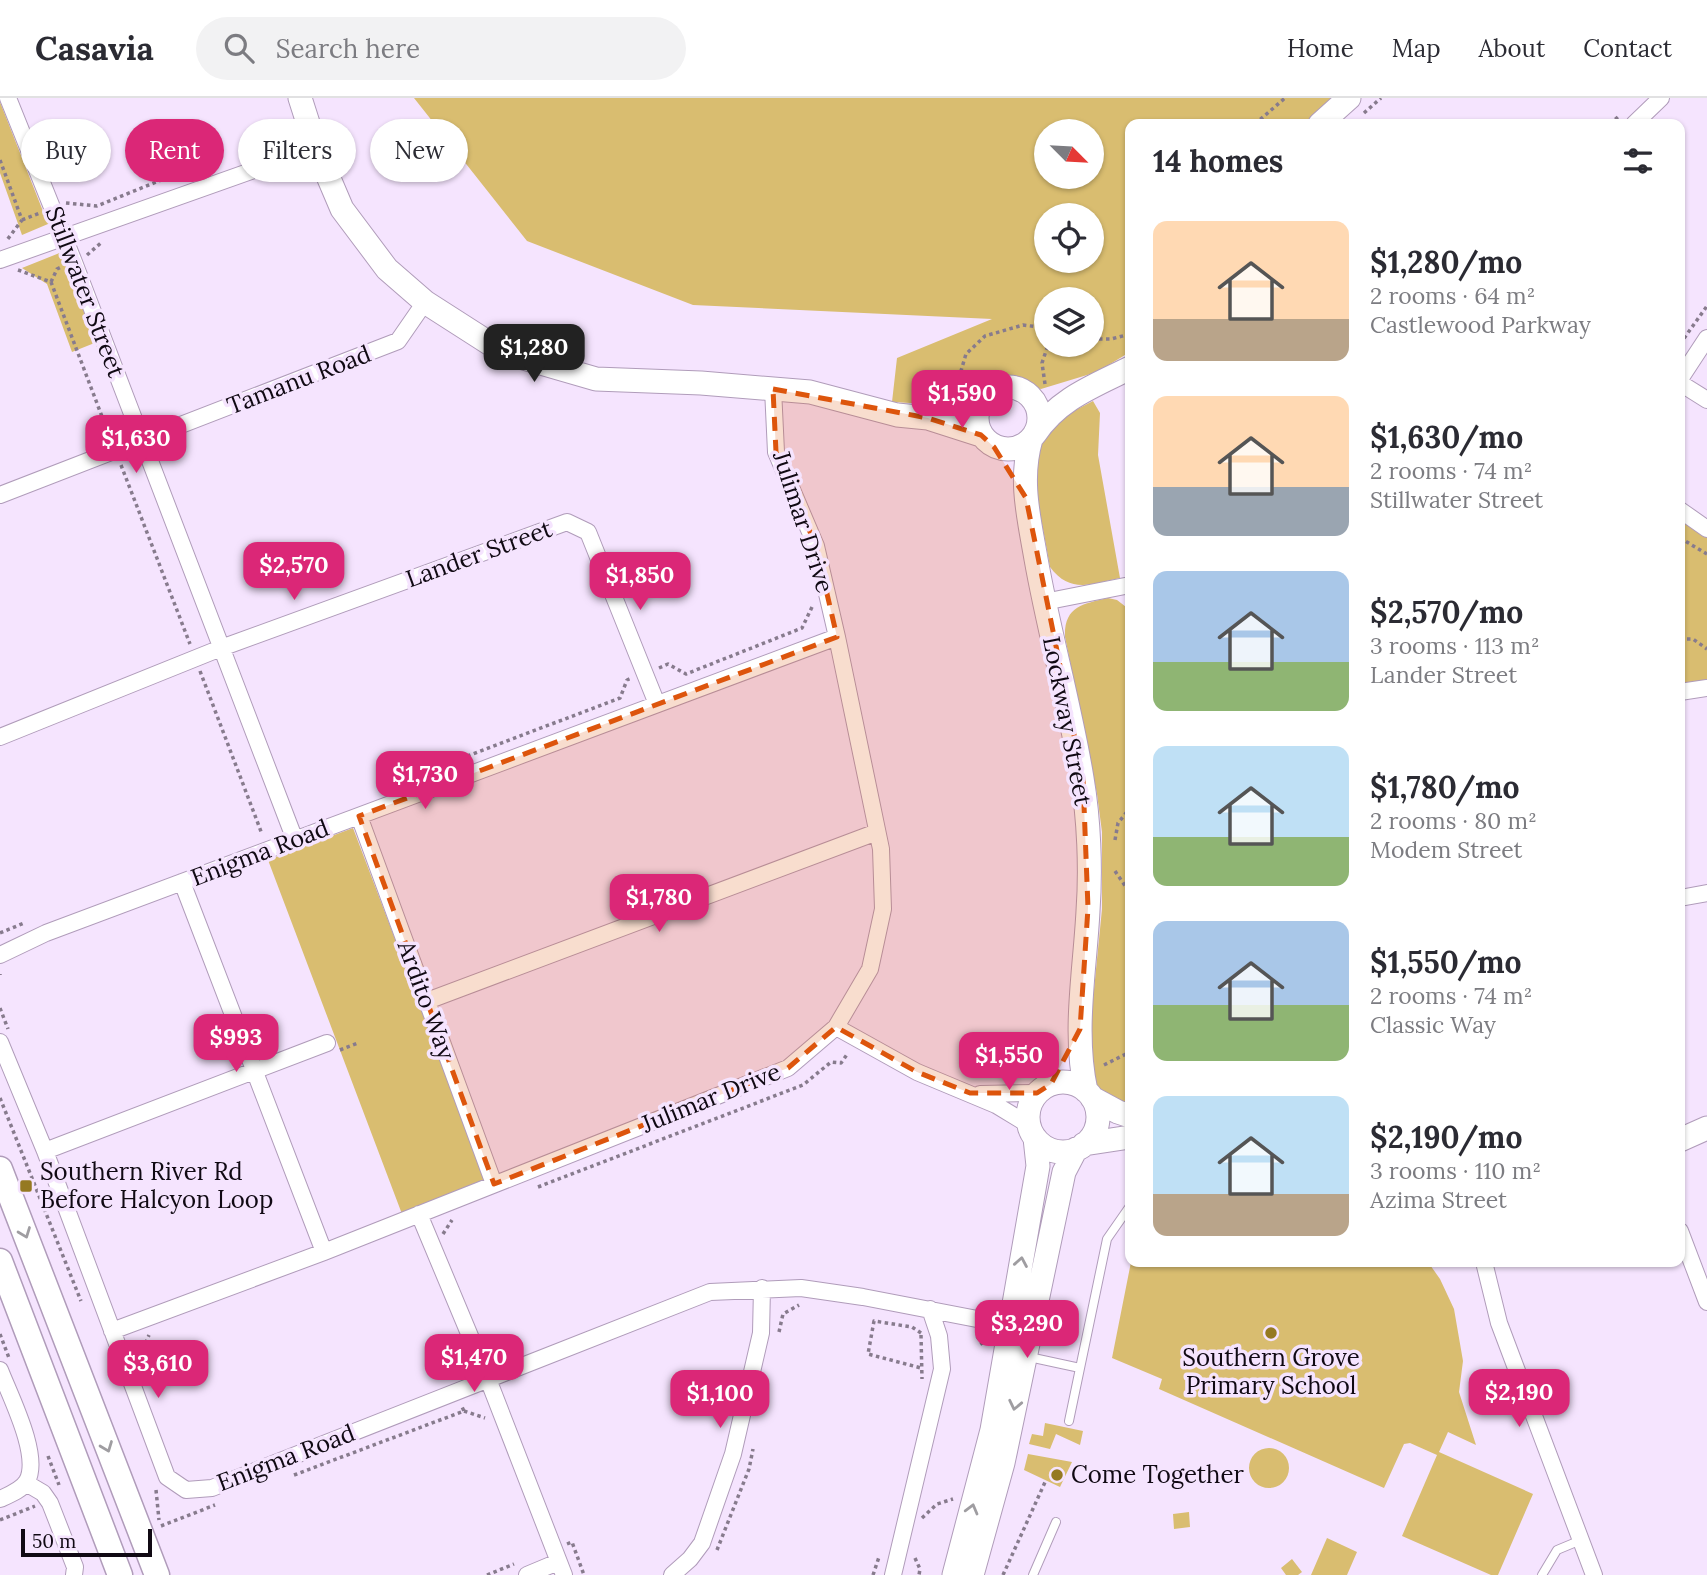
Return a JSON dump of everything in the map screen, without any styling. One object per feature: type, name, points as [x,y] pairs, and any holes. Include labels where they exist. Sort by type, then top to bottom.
[{"type":"main road","points":[[0,1169],[157,1575]]},
{"type":"main road","points":[[0,1261],[120,1575]]},
{"type":"street","name":"Stillwater Street","points":[[8,98],[74,262],[295,840]]},
{"type":"street","points":[[300,98],[307,119]]},
{"type":"street","points":[[1639,119],[1661,98]]},
{"type":"street","points":[[1330,119],[1355,107]]},
{"type":"street","points":[[0,260],[238,175]]},
{"type":"street","points":[[330,182],[342,209],[387,269],[425,302],[503,352],[596,379],[701,383],[810,392],[897,415],[928,418],[1002,449],[1018,448],[1033,437],[1046,418],[1075,395],[1125,370]]},
{"type":"street","name":"Tamanu Road","points":[[0,495],[398,341],[425,302]]},
{"type":"street","points":[[1685,373],[1707,338]]},
{"type":"street","points":[[1685,385],[1707,400]]},
{"type":"street","points":[[928,418],[1000,388],[1075,395]]},
{"type":"street","name":"Julimar Drive","points":[[112,1331],[324,1252],[788,1068],[836,1027],[870,969],[883,909],[881,849],[816,547],[776,452],[773,389]]},
{"type":"street","points":[[1033,437],[1039,414],[1037,390]]},
{"type":"street","points":[[972,399],[976,417],[988,441]]},
{"type":"street","name":"Lockway Street","points":[[1033,437],[1025,459],[1026,498],[1044,602],[1083,779],[1088,852],[1088,908],[1080,1029],[1082,1069],[1089,1094]]},
{"type":"street","name":"Lockway Street","points":[[988,441],[1026,498]]},
{"type":"street","points":[[1685,513],[1707,528]]},
{"type":"street","name":"Lander Street","points":[[0,737],[221,648],[568,522],[588,533],[657,704]]},
{"type":"street","points":[[1044,602],[1125,586]]},
{"type":"street","name":"Enigma Road","points":[[0,955],[46,933],[837,637]]},
{"type":"street","points":[[1685,691],[1707,688]]},
{"type":"street","name":"Ardito Way","points":[[359,816],[494,1184]]},
{"type":"street","points":[[427,1002],[877,832]]},
{"type":"street","points":[[182,882],[324,1252]]},
{"type":"street","points":[[1685,897],[1707,893]]},
{"type":"street","points":[[836,1027],[917,1072],[1003,1109],[1050,1149],[1058,1151],[1125,1138]]},
{"type":"street","name":"Lockway Street","points":[[1044,1089],[1063,1066],[1080,1029]]},
{"type":"street","name":"Enigma Road","points":[[0,1042],[46,1151],[167,1477],[186,1490],[212,1488],[710,1292],[801,1288],[930,1309],[1021,1328]]},
{"type":"street","points":[[46,1151],[327,1043]]},
{"type":"street","points":[[970,1093],[1005,1095],[1069,1083],[1125,1114]]},
{"type":"street","points":[[972,1575],[1003,1463],[1026,1357],[1021,1328],[1038,1166],[1028,1114],[1031,1103],[1044,1089]]},
{"type":"street","points":[[954,1575],[1064,1172],[1080,1147],[1090,1138],[1097,1123],[1098,1114],[1089,1094]]},
{"type":"street","points":[[1685,1138],[1707,1128]]},
{"type":"street","points":[[1685,1152],[1707,1142]]},
{"type":"street","points":[[419,1214],[488,1379],[561,1569],[527,1575]]},
{"type":"street","points":[[1685,1244],[1707,1302]]},
{"type":"street","points":[[1487,1267],[1499,1323],[1594,1575]]},
{"type":"street","points":[[672,1575],[690,1559],[702,1543],[733,1454],[761,1333],[762,1288]]},
{"type":"street","points":[[893,1575],[942,1368],[939,1336],[930,1309]]},
{"type":"street","points":[[0,1370],[30,1452],[31,1469],[26,1483],[11,1495],[0,1499]]},
{"type":"street","points":[[26,1483],[43,1493],[50,1503],[75,1567],[74,1575]]},
{"type":"lane","points":[[1069,1421],[1107,1239],[1125,1213]]},
{"type":"lane","points":[[1026,1357],[1080,1368]]},
{"type":"lane","points":[[1033,1575],[1056,1522]]},
{"type":"lane","points":[[1542,1575],[1557,1550],[1581,1540]]},
{"type":"path","points":[[1261,119],[1285,98]]},
{"type":"path","points":[[1355,107],[1381,98]]},
{"type":"path","points":[[22,220],[67,203],[97,206],[156,182]]},
{"type":"path","points":[[51,282],[57,269],[93,252],[103,241]]},
{"type":"path","points":[[1685,337],[1707,306]]},
{"type":"path","points":[[972,399],[958,381],[966,354],[985,336],[1023,325],[1034,326]]},
{"type":"path","points":[[1104,339],[1125,335]]},
{"type":"path","points":[[77,352],[262,834],[288,824]]},
{"type":"path","points":[[1037,390],[1044,357]]},
{"type":"path","points":[[1685,541],[1707,554]]},
{"type":"path","points":[[441,766],[620,698],[627,680],[668,664],[686,674],[802,628],[813,605]]},
{"type":"path","points":[[1685,639],[1693,639],[1707,649]]},
{"type":"path","points":[[1115,840],[1118,822],[1125,814]]},
{"type":"path","points":[[1115,871],[1125,886]]},
{"type":"path","points":[[0,933],[25,923]]},
{"type":"path","points":[[529,1190],[803,1085],[831,1062],[841,1063],[857,1038]]},
{"type":"path","points":[[1104,1065],[1125,1054]]},
{"type":"path","points":[[0,1098],[85,1308]]},
{"type":"path","points":[[428,1236],[443,1234],[450,1220],[463,1216]]},
{"type":"path","points":[[777,1340],[783,1314],[802,1303],[801,1288]]},
{"type":"path","points":[[921,1333],[912,1327],[874,1321],[868,1354],[921,1368]]},
{"type":"path","points":[[138,1362],[147,1335],[160,1330]]},
{"type":"path","points":[[713,1556],[720,1546],[749,1469],[754,1443]]},
{"type":"path","points":[[1003,1575],[1046,1480]]},
{"type":"path","points":[[156,1486],[159,1521],[166,1538]]},
{"type":"path","points":[[921,1523],[937,1504],[959,1497]]},
{"type":"path","points":[[912,1549],[920,1569],[919,1575]]},
{"type":"highlighted area","points":[[773,389],[928,418],[981,435],[994,447],[1026,498],[1083,779],[1088,908],[1080,1029],[1051,1084],[1037,1093],[970,1093],[917,1072],[836,1027],[788,1068],[494,1184],[359,816],[837,637],[816,546],[776,452]]},
{"type":"shaded area","points":[[414,98],[1331,98],[1312,119],[1125,119],[1125,355],[1097,372],[1041,389],[1005,381],[984,385],[968,395],[928,404],[892,402],[897,358],[992,319],[693,305],[527,241],[468,166],[468,119],[431,119]]},
{"type":"shaded area","points":[[0,102],[21,155],[21,182],[31,182],[48,224],[22,235],[0,173]]},
{"type":"shaded area","points":[[62,252],[97,342],[72,352],[47,284],[22,268]]},
{"type":"shaded area","points":[[1093,401],[1100,413],[1098,455],[1120,578],[1082,585],[1065,581],[1050,567],[1035,486],[1039,437],[1062,417]]},
{"type":"shaded area","points":[[1685,521],[1707,535],[1707,680],[1685,684]]},
{"type":"shaded area","points":[[1108,598],[1125,606],[1125,1105],[1097,1091],[1088,1050],[1102,909],[1102,832],[1097,794],[1065,637],[1068,619],[1083,605]]},
{"type":"shaded area","points":[[353,828],[487,1182],[402,1214],[268,860]]},
{"type":"shaded area","points":[[1130,1267],[1432,1267],[1454,1309],[1463,1361],[1459,1392],[1476,1445],[1448,1432],[1439,1452],[1533,1494],[1498,1575],[1491,1575],[1402,1536],[1437,1455],[1410,1443],[1404,1444],[1384,1488],[1159,1389],[1162,1379],[1112,1358]]},
{"type":"shaded area","points":[[1045,1423],[1083,1431],[1080,1445],[1056,1434],[1050,1449],[1029,1444],[1032,1434],[1043,1436]]},
{"type":"shaded area","points":[[1269,1448],[1277,1449],[1283,1454],[1288,1460],[1288,1476],[1283,1482],[1277,1487],[1269,1488],[1261,1487],[1255,1482],[1250,1476],[1249,1468],[1250,1460],[1255,1454],[1261,1449]]},
{"type":"shaded area","points":[[1028,1454],[1072,1462],[1060,1487],[1024,1470]]},
{"type":"shaded area","points":[[1189,1512],[1190,1527],[1174,1529],[1173,1514]]},
{"type":"shaded area","points":[[1327,1538],[1357,1552],[1347,1575],[1311,1575]]},
{"type":"shaded area","points":[[1292,1559],[1302,1572],[1298,1575],[1286,1575],[1281,1568]]},
{"type":"place","name":"Southern River Rd Before Halcyon Loop","points":[[26,1186]]},
{"type":"place","name":"Southern Grove Primary School","points":[[1271,1333]]},
{"type":"place","name":"Come Together","points":[[1057,1475]]}]
